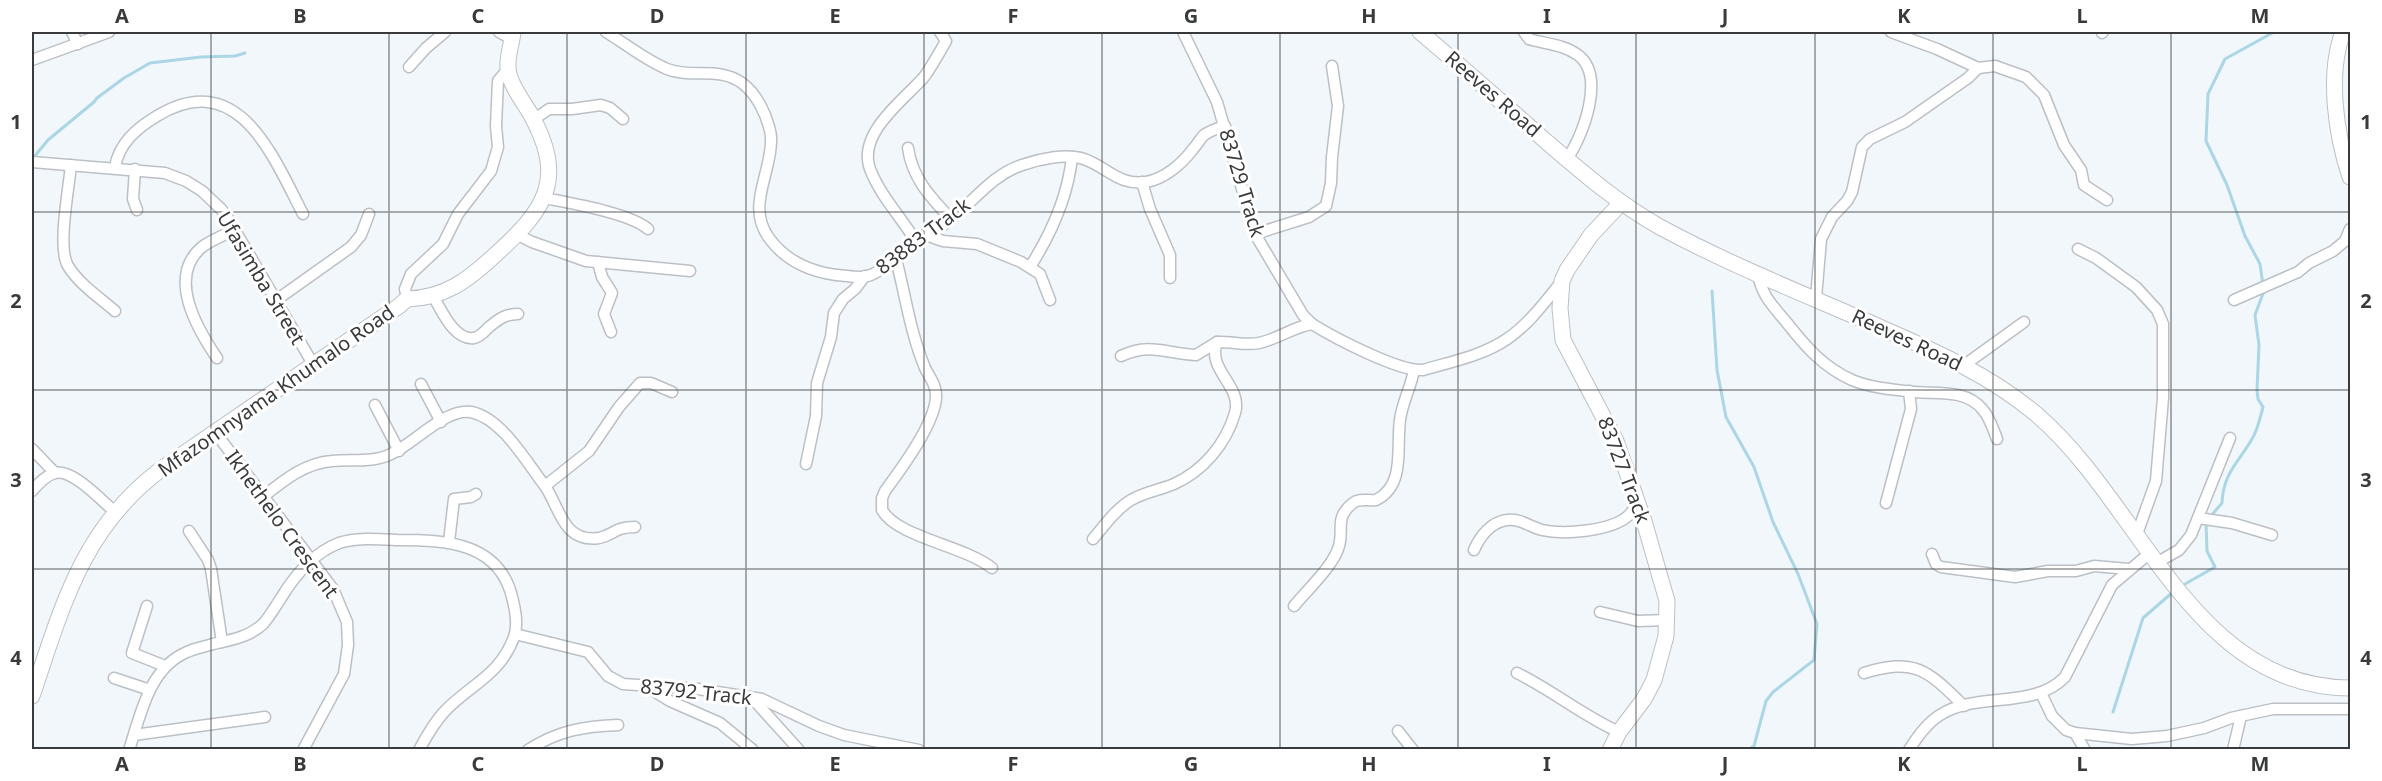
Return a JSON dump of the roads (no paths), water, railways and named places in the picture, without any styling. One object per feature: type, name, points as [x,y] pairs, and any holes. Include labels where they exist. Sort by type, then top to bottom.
[{"type":"street","points":[[72,32],[78,44]]},
{"type":"street","points":[[32,60],[109,32]]},
{"type":"street","points":[[409,67],[445,32]]},
{"type":"street","name":"83883 Track","points":[[606,32],[642,56],[667,69],[680,73],[723,74],[744,84],[759,102],[771,138],[759,209],[768,236],[793,261],[811,271],[834,275],[865,276],[876,272],[915,240],[951,219],[986,186],[1006,172],[1028,163],[1072,157],[1086,160],[1116,178],[1131,183],[1142,182]]},
{"type":"street","points":[[915,240],[877,182],[870,167],[869,155],[875,129],[925,75],[946,41],[940,32]]},
{"type":"street","name":"83729 Track","points":[[1183,32],[1214,94],[1255,234],[1303,315],[1312,324],[1391,363],[1414,370]]},
{"type":"street","name":"Reeves Road","points":[[1420,32],[1567,159],[1622,203],[1662,227],[1758,273],[1963,366],[2009,393],[2061,437],[2211,628],[2249,658],[2284,676],[2318,686],[2350,688]]},
{"type":"street","points":[[1524,32],[1528,39],[1560,46],[1571,51],[1585,62],[1589,69],[1590,90],[1586,120],[1580,140],[1567,159]]},
{"type":"street","points":[[1891,32],[1937,48],[1975,71]]},
{"type":"street","points":[[2343,32],[2336,63],[2337,129],[2350,177]]},
{"type":"street","points":[[407,298],[405,289],[411,274],[443,244],[458,214],[491,171],[498,147],[496,118],[498,81],[508,69],[508,34]]},
{"type":"street","points":[[1816,298],[1821,239],[1832,217],[1852,192],[1863,147],[1870,139],[1905,122],[1975,71],[1992,65],[2026,77],[2035,84],[2051,107],[2064,146],[2081,170],[2084,185],[2108,200]]},
{"type":"street","points":[[1255,234],[1309,217],[1322,211],[1326,206],[1331,183],[1338,106],[1332,66]]},
{"type":"street","name":"Mfazomnyama Khumalo Road","points":[[32,696],[78,569],[92,544],[133,491],[407,298],[433,296],[462,284],[532,220],[544,198],[548,177],[547,154],[544,141],[508,69]]},
{"type":"street","points":[[115,167],[117,156],[128,139],[153,118],[183,103],[197,101],[219,103],[240,114],[254,128],[303,214]]},
{"type":"street","points":[[533,120],[549,109],[601,105],[610,108],[623,119]]},
{"type":"street","points":[[1170,278],[1170,255],[1150,209],[1142,182],[1161,177],[1173,169],[1184,160],[1204,136],[1225,126]]},
{"type":"street","points":[[908,148],[909,159],[921,184],[932,200],[951,219]]},
{"type":"street","points":[[1030,267],[1050,233],[1070,171],[1072,157]]},
{"type":"street","name":"Ufasimba Street","points":[[32,162],[115,167],[165,173],[186,181],[212,199],[235,230],[313,364]]},
{"type":"street","points":[[71,165],[63,245],[66,262],[75,275],[115,311]]},
{"type":"street","points":[[135,169],[133,200],[137,210]]},
{"type":"street","points":[[544,198],[599,210],[637,222],[648,229]]},
{"type":"street","name":"83727 Track","points":[[1610,750],[1619,732],[1644,699],[1654,680],[1668,620],[1665,590],[1637,500],[1609,424],[1563,340],[1560,317],[1562,281],[1582,246],[1622,203]]},
{"type":"street","points":[[275,301],[351,247],[361,235],[369,214]]},
{"type":"street","points":[[2234,300],[2298,273],[2309,263],[2333,251],[2345,241],[2350,229]]},
{"type":"street","points":[[217,358],[193,320],[187,291],[188,273],[193,259],[202,247],[235,230]]},
{"type":"street","points":[[518,235],[577,259],[690,271]]},
{"type":"street","points":[[926,235],[943,241],[977,244],[994,249],[1030,267],[1040,274],[1050,300]]},
{"type":"street","points":[[2078,249],[2096,258],[2136,287],[2157,310],[2163,324],[2163,398],[2156,481],[2137,534]]},
{"type":"street","points":[[896,255],[914,334],[925,367],[935,387],[936,396],[935,406],[925,428],[885,491],[882,498],[882,510],[894,524],[970,554],[992,568]]},
{"type":"street","points":[[598,262],[602,277],[612,293],[604,314],[611,332]]},
{"type":"street","points":[[1758,273],[1763,293],[1809,351],[1821,362],[1861,383],[1970,398],[1983,409],[1997,439]]},
{"type":"street","points":[[806,464],[816,416],[817,383],[831,337],[834,313],[843,299],[865,276]]},
{"type":"street","points":[[1294,606],[1337,552],[1340,524],[1351,504],[1359,500],[1376,500],[1392,486],[1399,454],[1400,420],[1414,370],[1460,359],[1505,340],[1532,317],[1562,281]]},
{"type":"street","points":[[433,296],[454,328],[467,337],[476,338],[501,318],[518,314]]},
{"type":"street","points":[[1963,366],[2024,322]]},
{"type":"street","points":[[1121,356],[1137,349],[1163,349],[1196,355],[1217,342],[1251,344],[1262,342],[1293,328],[1312,324]]},
{"type":"street","points":[[1093,539],[1125,504],[1190,475],[1207,461],[1220,444],[1233,420],[1237,403],[1233,390],[1223,377],[1214,357],[1217,342]]},
{"type":"street","points":[[545,486],[589,451],[619,407],[640,384],[651,383],[672,393]]},
{"type":"street","points":[[421,384],[441,422]]},
{"type":"street","points":[[1887,503],[1911,410],[1909,391]]},
{"type":"street","points":[[375,405],[399,450]]},
{"type":"street","points":[[264,496],[297,472],[333,461],[377,459],[399,450],[458,412],[469,412],[494,423],[545,486],[554,500],[563,524],[575,533],[597,538],[606,536],[619,528],[635,527]]},
{"type":"street","name":"Ikhethelo Crescent","points":[[215,432],[333,589],[344,612],[348,645],[346,666],[341,681],[303,750]]},
{"type":"street","points":[[1909,750],[1919,735],[1939,716],[1964,706],[2041,693],[2055,688],[2065,677],[2112,585],[2129,569],[2155,557],[2171,555],[2185,544],[2191,535],[2230,438]]},
{"type":"street","points":[[32,449],[55,473],[71,476],[115,512]]},
{"type":"street","points":[[32,491],[39,482],[55,473]]},
{"type":"street","points":[[449,542],[454,499],[476,495]]},
{"type":"street","points":[[1474,550],[1485,532],[1506,520],[1515,520],[1551,531],[1578,531],[1608,525],[1627,518],[1637,500]]},
{"type":"street","points":[[2198,518],[2232,523],[2272,535]]},
{"type":"street","points":[[189,531],[208,560],[211,569],[222,642]]},
{"type":"street","points":[[129,750],[150,690],[165,666],[185,652],[248,634],[262,625],[297,573],[336,544],[354,540],[449,542],[480,553],[498,568],[513,598],[515,634],[500,664],[490,675],[444,712],[419,750]]},
{"type":"street","points":[[1932,554],[1936,564],[1941,567],[2002,576],[2076,571],[2094,566],[2129,569]]},
{"type":"street","points":[[147,606],[132,653],[165,666]]},
{"type":"street","points":[[1600,612],[1638,621],[1668,620]]},
{"type":"street","name":"83792 Track","points":[[515,634],[588,652],[608,676],[616,681],[647,687],[698,689],[752,697],[770,702],[819,726],[844,735],[919,750]]},
{"type":"street","points":[[1864,672],[1896,665],[1917,669],[1937,679],[1964,706]]},
{"type":"street","points":[[1517,673],[1549,689],[1600,724],[1619,732]]},
{"type":"street","points":[[114,678],[150,690]]},
{"type":"street","points":[[647,687],[670,701],[720,723],[753,750]]},
{"type":"street","points":[[2041,693],[2059,724],[2075,733],[2132,739],[2204,728],[2258,711],[2288,707],[2340,710],[2350,708]]},
{"type":"street","points":[[752,697],[799,750]]},
{"type":"street","points":[[2232,750],[2241,716]]},
{"type":"street","points":[[134,735],[265,717]]},
{"type":"street","points":[[528,750],[543,740],[573,729],[618,725]]},
{"type":"street","points":[[1398,731],[1413,750]]},
{"type":"street","points":[[2075,733],[2085,750]]},
{"type":"waterway","points":[[2263,285],[2260,264],[2245,236],[2227,185],[2206,141],[2208,94],[2225,59],[2274,32]]},
{"type":"waterway","points":[[34,157],[48,140],[97,98],[124,78],[150,63],[235,56],[245,53]]},
{"type":"waterway","points":[[1712,291],[1717,370],[1726,417],[1754,467],[1773,522],[1798,574],[1817,624],[1814,660],[1773,692],[1766,701],[1754,746],[1748,750]]},
{"type":"waterway","points":[[2210,517],[2222,503],[2225,484],[2232,468],[2254,435],[2263,407],[2258,399],[2257,390],[2259,345],[2255,315],[2264,291]]},
{"type":"waterway","points":[[2185,584],[2215,567],[2207,551],[2206,523]]},
{"type":"waterway","points":[[2113,712],[2143,618],[2173,592]]}]
